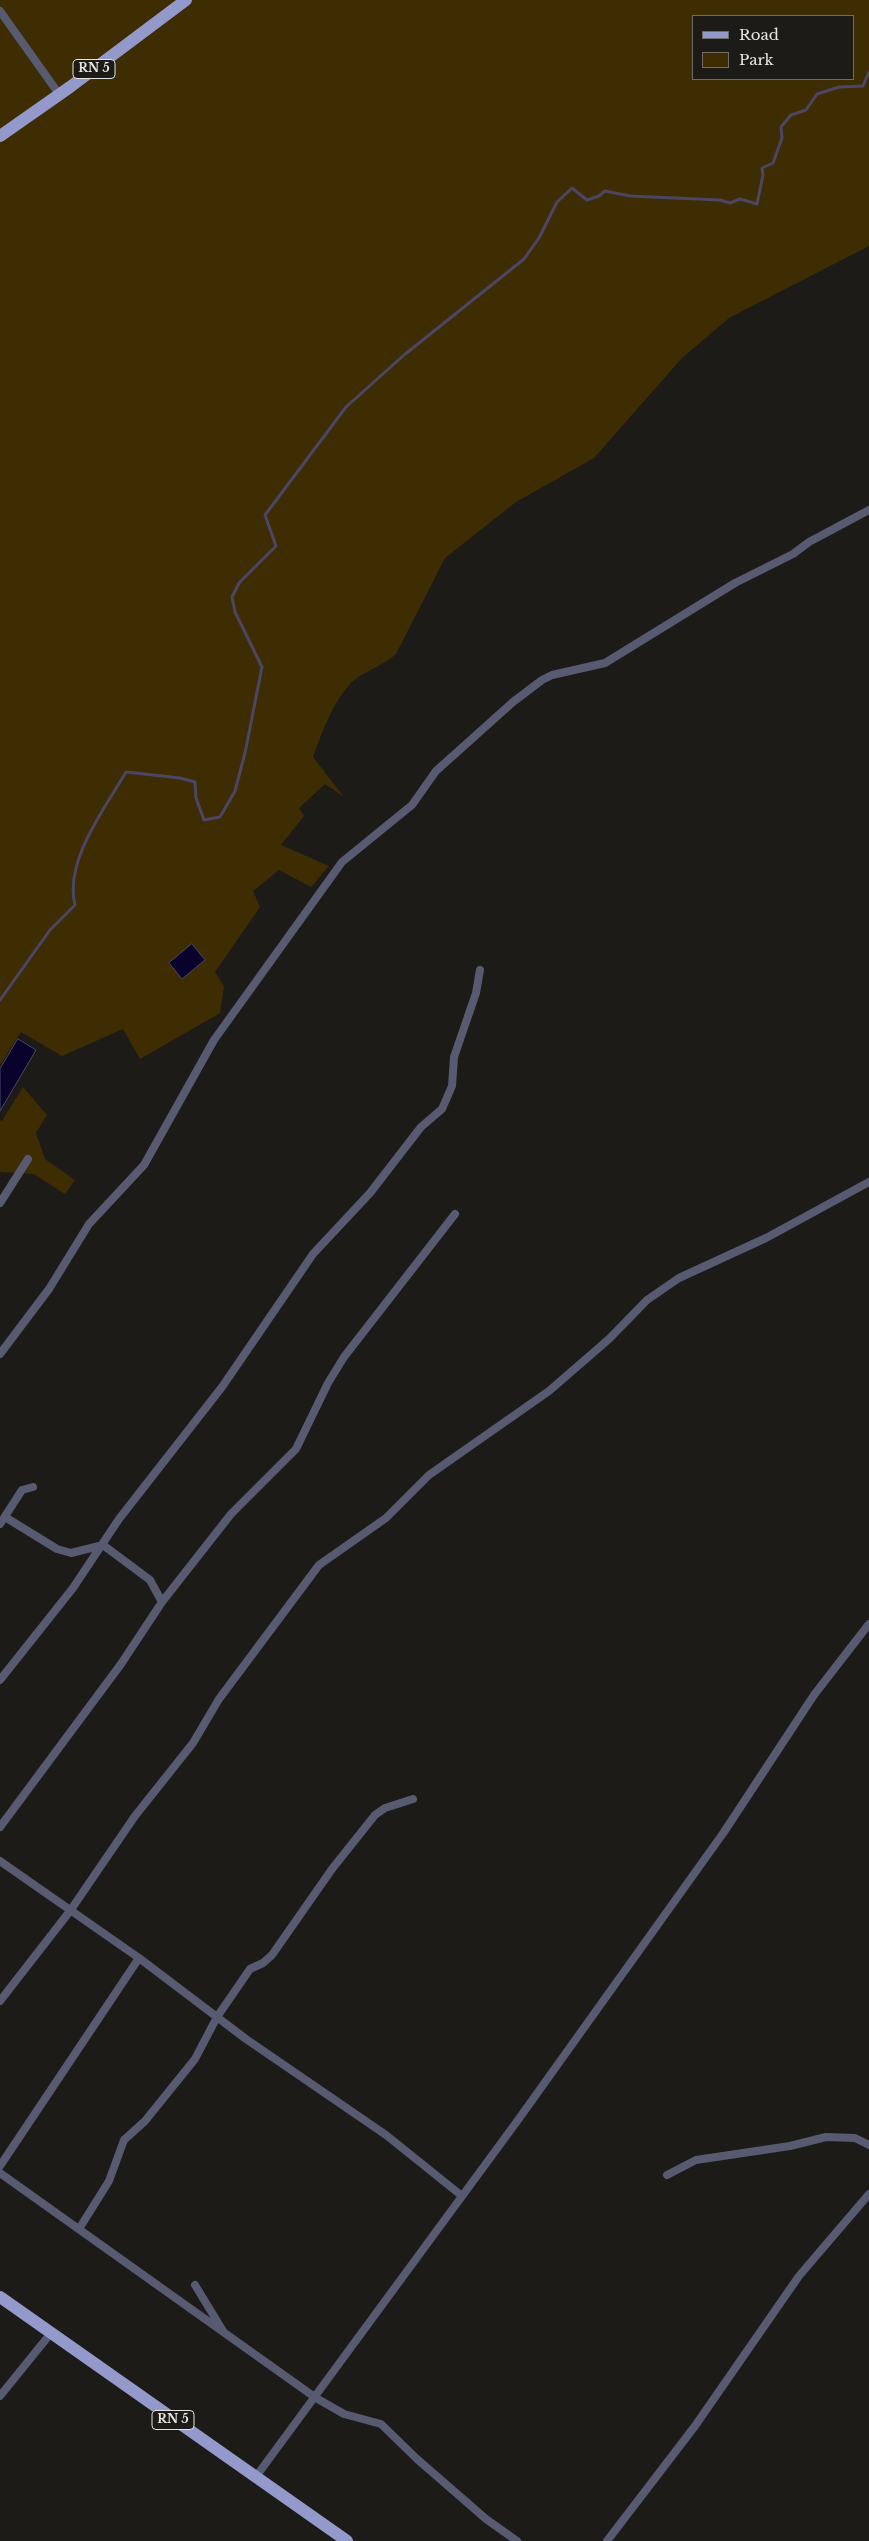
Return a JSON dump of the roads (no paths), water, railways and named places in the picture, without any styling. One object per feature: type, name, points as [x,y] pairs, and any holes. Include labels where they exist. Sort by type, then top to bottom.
[{"type":"main road","name":"RN 5","points":[[0,136],[186,0]]},
{"type":"main road","name":"RN 5","points":[[0,2297],[347,2541]]},
{"type":"street","points":[[0,11],[59,94]]},
{"type":"street","points":[[0,1354],[50,1289],[89,1224],[144,1165],[218,1034],[338,867],[416,801],[436,771],[513,702],[547,677],[605,663],[735,583],[793,554],[809,542],[869,510]]},
{"type":"street","points":[[0,1680],[73,1588],[119,1519],[222,1387],[314,1254],[370,1193],[421,1128],[442,1109],[452,1086],[454,1057],[476,993],[480,970]]},
{"type":"street","points":[[0,1203],[28,1160]]},
{"type":"street","points":[[0,2000],[70,1911],[135,1816],[193,1743],[219,1700],[319,1565],[386,1518],[429,1475],[549,1391],[609,1339],[647,1300],[698,1267],[766,1238],[869,1182]]},
{"type":"street","points":[[0,1827],[121,1664],[162,1602],[231,1514],[298,1447],[328,1383],[344,1358],[455,1214]]},
{"type":"street","points":[[33,1487],[22,1490],[2,1520],[57,1549],[71,1553],[103,1545]]},
{"type":"street","points":[[103,1545],[150,1580],[162,1602]]},
{"type":"street","points":[[255,2478],[316,2398],[724,1832],[814,1695],[869,1624]]},
{"type":"street","points":[[78,2229],[108,2181],[124,2140],[145,2122],[194,2059],[217,2017],[250,1969],[263,1963],[272,1955],[332,1869],[375,1815],[385,1808],[413,1799]]},
{"type":"street","points":[[0,1861],[140,1958],[217,2017],[386,2136],[462,2196]]},
{"type":"street","points":[[0,2166],[140,1958]]},
{"type":"street","points":[[667,2175],[696,2160],[790,2146],[826,2137],[855,2138],[869,2145]]},
{"type":"street","points":[[0,2173],[225,2334],[284,2373],[316,2398],[344,2414],[381,2424],[417,2459],[486,2519],[517,2541]]},
{"type":"street","points":[[607,2541],[695,2426],[799,2276],[869,2194]]},
{"type":"street","points":[[195,2286],[225,2334]]},
{"type":"street","points":[[0,2396],[51,2333]]},
{"type":"waterway","points":[[0,1000],[50,930],[75,905],[73,888],[75,871],[81,853],[88,836],[126,772],[180,778],[195,782],[196,798],[204,820],[220,817],[235,791],[245,753],[262,667],[235,612],[232,597],[239,583],[276,546],[265,515],[346,407],[404,355],[524,259],[539,238],[557,202],[572,188],[587,200],[599,196],[605,191],[630,196],[720,200],[730,203],[740,199],[757,204],[763,175],[762,168],[773,163],[782,138],[781,127],[791,115],[806,110],[817,94],[839,87],[863,86],[869,72]]}]
